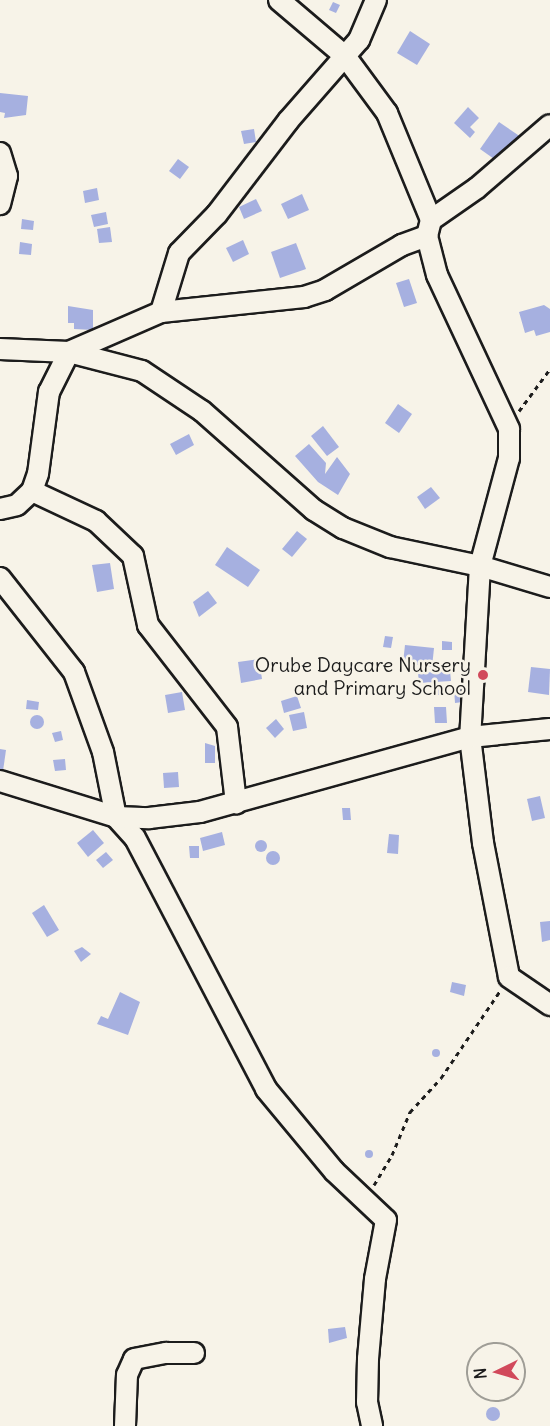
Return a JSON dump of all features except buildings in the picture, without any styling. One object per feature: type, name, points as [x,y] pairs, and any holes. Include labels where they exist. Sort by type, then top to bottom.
[{"type":"street","points":[[279,0],[345,56],[387,114],[429,228],[437,275],[509,429],[509,458],[480,566],[470,736],[485,853],[509,977],[550,1005]]},
{"type":"street","points":[[161,312],[179,253],[217,214],[288,122],[359,40],[376,0]]},
{"type":"street","points":[[0,509],[17,505],[32,491],[38,474],[49,392],[69,352],[161,312],[304,297],[325,290],[429,228],[550,125]]},
{"type":"street","points":[[0,153],[7,176],[0,204]]},
{"type":"street","points":[[0,349],[69,352],[142,371],[176,391],[314,510],[343,528],[390,547],[480,566],[550,587]]},
{"type":"street","points":[[32,491],[96,521],[133,556],[148,625],[227,726],[237,803]]},
{"type":"street","points":[[0,578],[74,672],[103,752],[116,817],[135,838],[266,1089],[303,1136],[386,1220],[375,1279],[368,1359],[367,1402],[372,1426]]},
{"type":"street","points":[[0,781],[116,817],[149,818],[237,803],[470,736],[550,729]]},
{"type":"street","points":[[135,838],[149,818]]},
{"type":"street","points":[[125,1426],[127,1375],[135,1359],[194,1353]]},
{"type":"path","points":[[509,429],[523,404],[550,369]]},
{"type":"path","points":[[365,1200],[392,1155],[410,1112],[441,1078],[509,977]]},
{"type":"place","name":"Orube Daycare Nursery and Primary School","points":[[483,675]]}]
